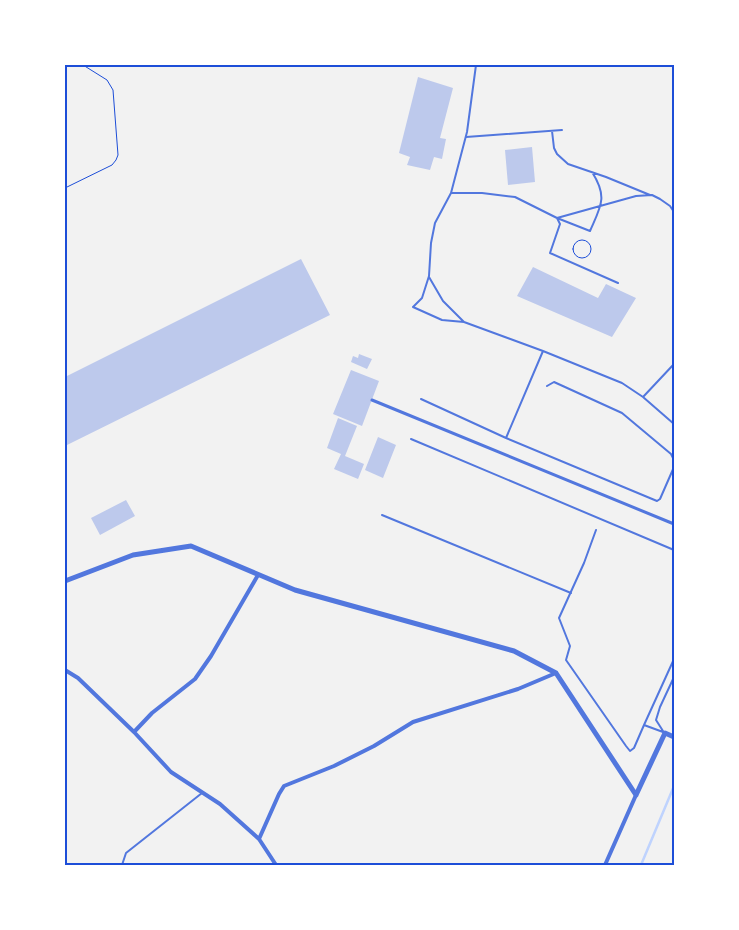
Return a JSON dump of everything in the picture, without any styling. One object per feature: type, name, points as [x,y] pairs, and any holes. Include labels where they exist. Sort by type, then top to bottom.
[{"type":"street","points":[[372,400],[674,524]]},
{"type":"street","points":[[65,581],[133,555],[191,546],[295,590],[514,651],[556,673],[636,795]]},
{"type":"street","points":[[134,732],[152,713],[195,678],[211,656],[258,575]]},
{"type":"street","points":[[65,670],[78,678],[134,732],[171,772],[220,804],[259,839],[276,865]]},
{"type":"street","points":[[259,839],[284,786],[334,766],[374,746],[413,722],[518,689],[556,673]]},
{"type":"street","points":[[605,865],[665,733],[673,737]]},
{"type":"lane","points":[[476,65],[466,137],[451,193],[435,223],[430,243],[429,276],[422,298],[414,307],[442,320],[464,322],[622,383],[643,397],[674,424]]},
{"type":"lane","points":[[552,130],[552,142],[557,154],[568,164],[660,199],[670,206],[674,212]]},
{"type":"lane","points":[[466,137],[562,130]]},
{"type":"lane","points":[[451,193],[482,193],[515,198],[590,231],[601,206],[602,196],[599,183],[592,172]]},
{"type":"lane","points":[[557,218],[636,196],[652,196]]},
{"type":"lane","points":[[557,218],[560,224],[550,253],[618,283]]},
{"type":"lane","points":[[429,276],[442,301],[464,322]]},
{"type":"lane","points":[[506,438],[543,351]]},
{"type":"lane","points":[[643,397],[674,364]]},
{"type":"lane","points":[[547,386],[554,382],[622,413],[671,454],[674,460]]},
{"type":"lane","points":[[421,399],[506,438],[657,501],[660,499],[674,467]]},
{"type":"lane","points":[[410,439],[674,550]]},
{"type":"lane","points":[[382,515],[571,592]]},
{"type":"lane","points":[[596,530],[559,618],[570,646],[566,660],[630,751],[634,748],[674,659]]},
{"type":"lane","points":[[665,733],[656,720],[674,677]]},
{"type":"lane","points":[[644,725],[665,733]]},
{"type":"lane","points":[[122,865],[126,853],[203,793]]},
{"type":"path","points":[[65,188],[112,165],[118,155],[113,90],[106,80],[83,65]]},
{"type":"path","points":[[580,240],[589,242],[591,248],[590,254],[582,258],[577,256],[573,248],[575,243],[580,240]]},
{"type":"building","points":[[418,77],[453,88],[440,138],[446,139],[442,159],[434,157],[430,170],[407,165],[410,157],[399,153]]},
{"type":"building","points":[[532,147],[535,182],[508,185],[505,150]]},
{"type":"building","points":[[301,259],[330,315],[65,446],[65,377]]},
{"type":"building","points":[[533,267],[598,298],[606,284],[636,298],[612,337],[517,296]]},
{"type":"building","points":[[359,354],[372,359],[367,369],[351,362],[353,356],[358,358]]},
{"type":"building","points":[[351,370],[379,381],[362,426],[333,414]]},
{"type":"building","points":[[338,418],[357,426],[345,456],[364,464],[358,479],[334,469],[341,454],[327,448]]},
{"type":"building","points":[[378,437],[396,445],[383,478],[365,470]]},
{"type":"building","points":[[126,500],[135,516],[100,535],[91,518]]},
{"type":"waterway","points":[[641,865],[674,786]]}]
